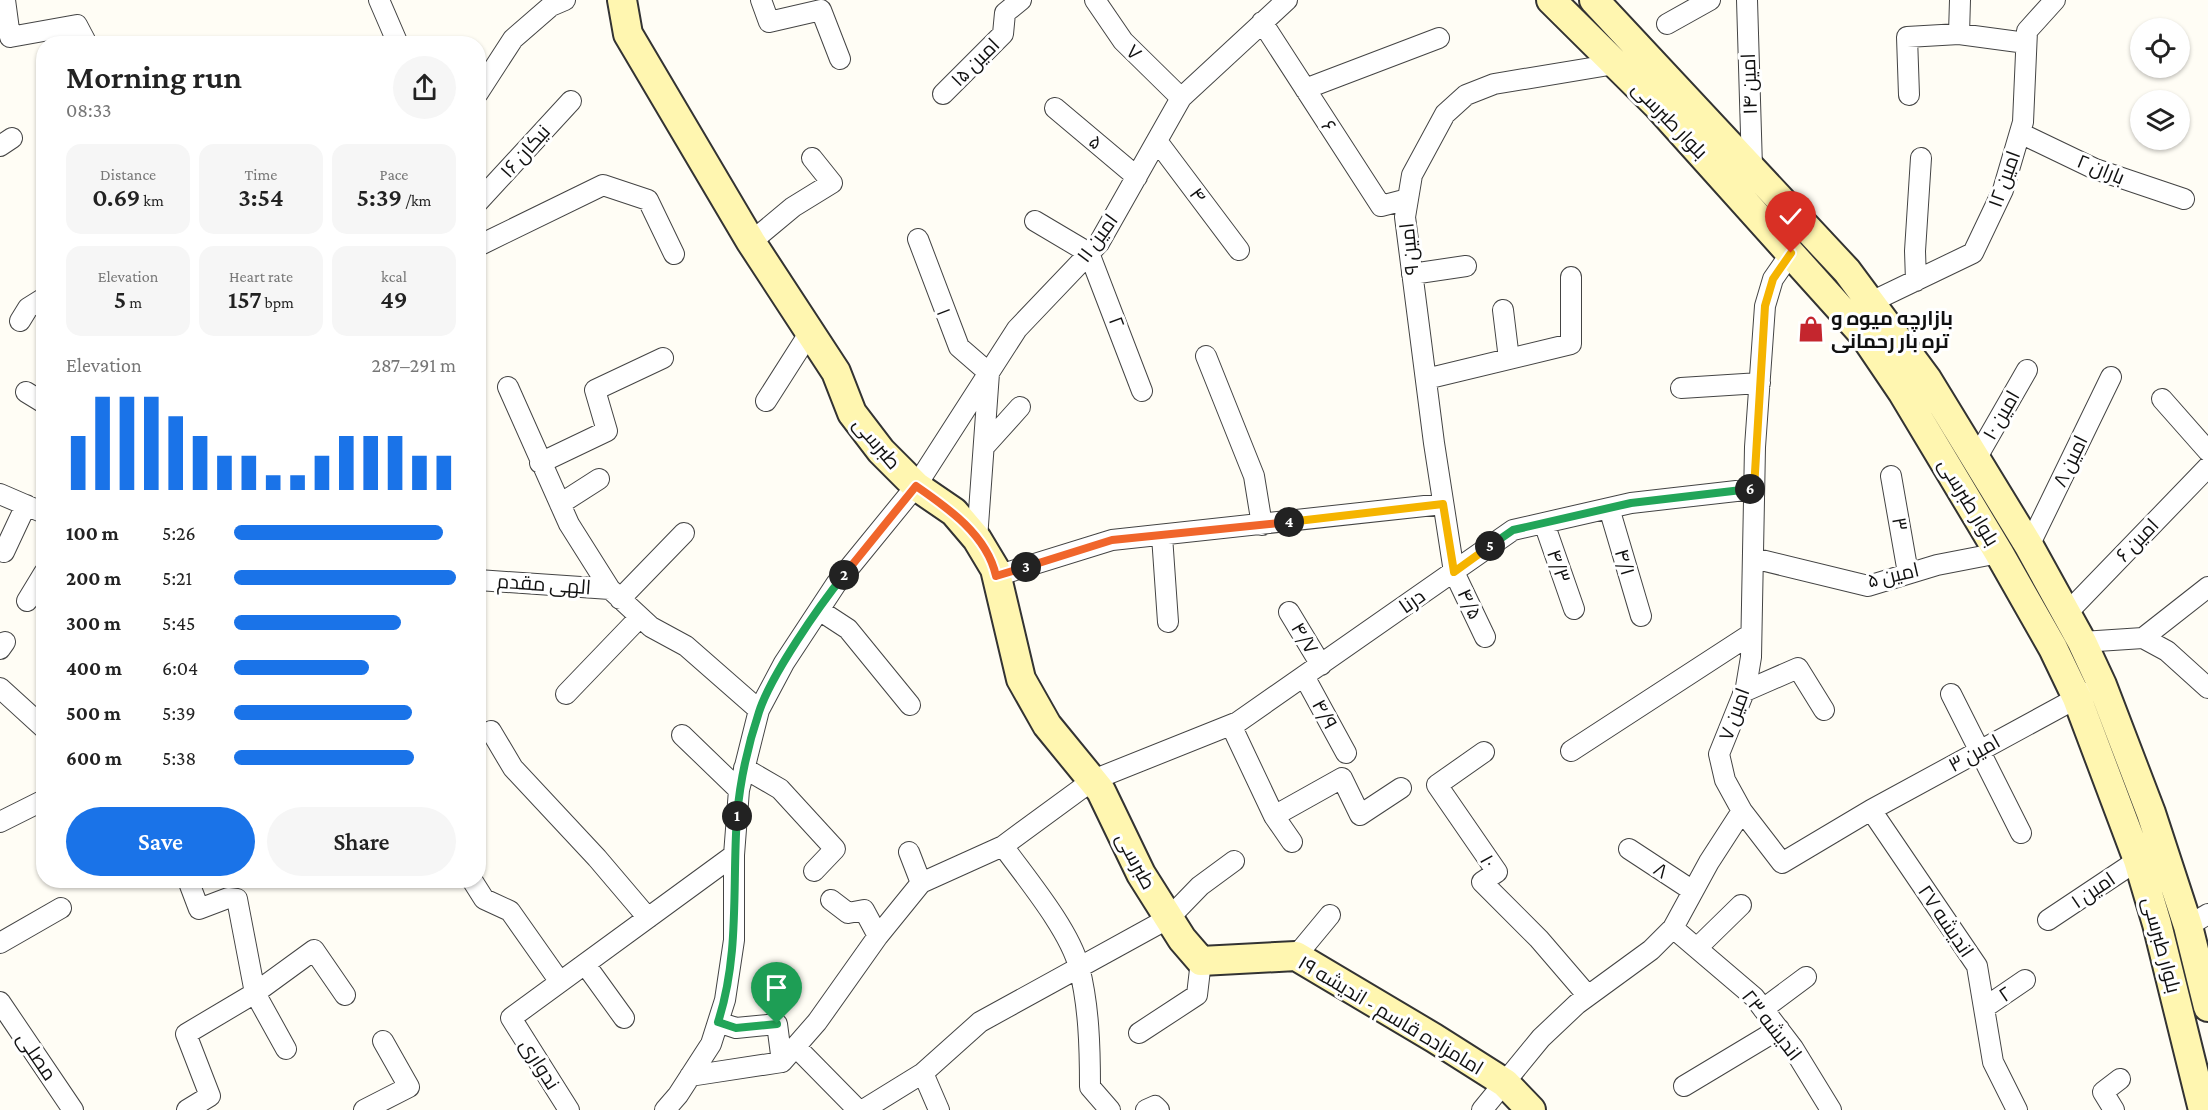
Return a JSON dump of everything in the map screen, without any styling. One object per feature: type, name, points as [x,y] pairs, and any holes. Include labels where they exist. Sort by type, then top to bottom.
[{"type":"main road","name":"طبرسی","points":[[622,0],[628,34],[751,242],[836,372],[852,414],[881,452],[916,486],[954,512],[977,538],[996,576],[1021,679],[1047,725],[1101,791],[1141,874],[1169,918],[1201,961]]},
{"type":"main road","name":"بلوار طبرسی","points":[[1551,0],[1721,173],[1863,334],[1904,393],[1999,553],[2053,648],[2077,698],[2138,860],[2157,924],[2203,1110]]},
{"type":"main road","name":"بلوار طبرسی","points":[[1594,0],[1847,271],[1927,379],[1976,459],[2067,613],[2102,685],[2151,813],[2198,920],[2208,1007]]},
{"type":"main road","name":"امامزاده قاسم - اندیشه ۱۹","points":[[1201,961],[1296,956],[1505,1083],[1531,1110]]},
{"type":"street","points":[[5,0],[10,37],[77,24],[83,36]]},
{"type":"street","points":[[379,0],[395,36]]},
{"type":"street","points":[[761,0],[769,22],[821,10],[840,59]]},
{"type":"street","name":"امین ۱۵","points":[[943,94],[1003,34],[1005,13],[1021,0]]},
{"type":"street","name":"۷","points":[[1095,0],[1123,41],[1181,98]]},
{"type":"street","name":"امین ۱۱","points":[[665,1110],[711,1044],[725,1000],[734,940],[734,855],[739,790],[759,710],[784,663],[836,584],[916,486],[1017,329],[1099,243],[1181,98],[1287,0]]},
{"type":"street","points":[[1666,24],[1710,0]]},
{"type":"street","name":"امین ۱۴","points":[[1747,0],[1752,167]]},
{"type":"street","points":[[1959,34],[1960,0]]},
{"type":"street","name":"امین ۱۲","points":[[1871,302],[1973,253],[2003,190],[2023,122],[2027,31],[2055,0]]},
{"type":"street","points":[[486,81],[513,39],[554,2]]},
{"type":"street","name":"۶","points":[[1262,22],[1381,206],[1408,199]]},
{"type":"street","points":[[1909,95],[1907,37],[1959,34],[2026,43]]},
{"type":"street","points":[[1305,89],[1439,38]]},
{"type":"street","name":"امین ۹","points":[[1454,572],[1405,217],[1412,175],[1426,144],[1445,114],[1466,95],[1494,84],[1615,64]]},
{"type":"street","name":"نیکان ۱۶","points":[[486,192],[571,101]]},
{"type":"street","name":"۵","points":[[1055,108],[1137,177]]},
{"type":"street","name":"باران ۲","points":[[2020,133],[2095,169],[2184,200]]},
{"type":"street","name":"۴","points":[[1157,141],[1239,249]]},
{"type":"street","points":[[751,242],[793,207],[832,183],[812,158]]},
{"type":"street","points":[[1916,281],[1915,251],[1921,158]]},
{"type":"street","points":[[486,242],[603,185],[648,200],[674,254]]},
{"type":"street","points":[[1035,221],[1089,253]]},
{"type":"street","name":"۱","points":[[918,239],[945,318],[959,347],[989,373]]},
{"type":"street","name":"۲","points":[[1089,253],[1142,391]]},
{"type":"street","name":"امین ۷","points":[[1791,253],[1773,279],[1765,306],[1754,489],[1750,657],[1743,692],[1719,754],[1725,780],[1742,811],[1782,863],[1871,810]]},
{"type":"street","points":[[1412,274],[1466,266]]},
{"type":"street","points":[[1426,379],[1571,344],[1571,277]]},
{"type":"street","points":[[20,321],[28,308],[36,303]]},
{"type":"street","points":[[1503,310],[1509,358]]},
{"type":"street","points":[[766,401],[810,332]]},
{"type":"street","points":[[1206,356],[1254,476],[1262,525]]},
{"type":"street","points":[[540,463],[607,430],[595,390],[663,358]]},
{"type":"street","name":"امین ۱۰","points":[[1976,459],[2027,370]]},
{"type":"street","points":[[977,538],[989,373]]},
{"type":"street","name":"امین ۸","points":[[2029,546],[2110,377]]},
{"type":"street","points":[[1681,388],[1760,383]]},
{"type":"street","points":[[508,387],[560,504],[615,594],[651,627],[686,646],[759,710]]},
{"type":"street","points":[[26,392],[36,398]]},
{"type":"street","points":[[2162,399],[2208,451]]},
{"type":"street","points":[[984,447],[1020,407]]},
{"type":"street","name":"امین ۶","points":[[2067,613],[2208,467]]},
{"type":"street","name":"۳","points":[[1891,476],[1908,573]]},
{"type":"street","points":[[560,504],[599,479]]},
{"type":"street","name":"درنا","points":[[921,883],[1003,846],[1093,780],[1231,725],[1321,665],[1513,530],[1631,503],[1754,489]]},
{"type":"street","points":[[0,494],[35,509],[4,552]]},
{"type":"street","points":[[996,576],[1112,540],[1443,504]]},
{"type":"street","name":"۴/۱","points":[[1610,508],[1641,616]]},
{"type":"street","name":"۴/۳","points":[[1544,523],[1574,609]]},
{"type":"street","points":[[615,594],[684,533]]},
{"type":"street","points":[[1162,536],[1168,622]]},
{"type":"street","name":"امین ۵","points":[[1753,558],[1868,586],[1908,573],[1999,553]]},
{"type":"street","name":"۴/۵","points":[[1454,572],[1485,637]]},
{"type":"street","name":"الهی مقدم","points":[[486,580],[615,594]]},
{"type":"street","points":[[27,602],[36,587]]},
{"type":"street","points":[[2143,638],[2208,587]]},
{"type":"street","points":[[819,610],[848,629],[910,705]]},
{"type":"street","name":"۴/۷","points":[[1289,612],[1321,665]]},
{"type":"street","points":[[566,694],[640,617]]},
{"type":"street","points":[[1571,751],[1751,634]]},
{"type":"street","points":[[2082,642],[2143,638],[2167,651],[2208,688]]},
{"type":"street","points":[[1743,692],[1798,668],[1824,710]]},
{"type":"street","name":"۴/۹","points":[[1304,676],[1346,753]]},
{"type":"street","name":"امین ۳","points":[[1871,810],[2102,685]]},
{"type":"street","points":[[0,688],[36,721]]},
{"type":"street","points":[[1951,694],[1981,749],[2021,833]]},
{"type":"street","points":[[1231,725],[1274,816],[1292,842]]},
{"type":"street","points":[[491,731],[513,768],[597,858],[648,918]]},
{"type":"street","points":[[682,735],[739,790]]},
{"type":"street","name":"۱۰","points":[[1484,752],[1437,785],[1497,872],[1482,882],[1539,939],[1588,996]]},
{"type":"street","points":[[744,768],[780,789],[835,849],[814,871]]},
{"type":"street","points":[[1274,816],[1342,778],[1360,815],[1401,788]]},
{"type":"street","points":[[0,822],[36,804]]},
{"type":"street","name":"اندیشه ۲۷","points":[[1871,810],[1977,966],[1993,1062],[2017,1110]]},
{"type":"street","points":[[1482,1110],[1541,1038],[1588,996],[1651,950],[1673,928],[1742,811]]},
{"type":"street","points":[[1003,846],[1044,902],[1079,966],[1090,1046],[1090,1087],[1110,1110]]},
{"type":"street","name":"۸","points":[[1629,849],[1693,891]]},
{"type":"street","points":[[690,1076],[782,1062],[817,1022],[878,936],[921,883],[909,852]]},
{"type":"street","points":[[477,888],[484,899],[510,912],[560,982],[734,855]]},
{"type":"street","name":"امین ۱","points":[[2048,920],[2138,860]]},
{"type":"street","points":[[863,1110],[923,1073],[980,1022],[1169,918],[1200,886],[1234,861]]},
{"type":"street","points":[[191,888],[199,909],[228,898],[237,899],[255,993],[286,1049]]},
{"type":"street","points":[[831,900],[848,913],[864,910],[878,936]]},
{"type":"street","points":[[1697,948],[1741,905]]},
{"type":"street","points":[[0,944],[61,908]]},
{"type":"street","points":[[1296,956],[1330,915]]},
{"type":"street","name":"اندیشه ۲۳","points":[[1673,928],[1754,998],[1779,1029],[1831,1110]]},
{"type":"street","points":[[187,1110],[210,1096],[186,1034],[255,993],[314,950],[345,995]]},
{"type":"street","points":[[1139,1033],[1197,995],[1201,961]]},
{"type":"street","points":[[585,964],[624,1018]]},
{"type":"street","points":[[1763,1009],[1806,976]]},
{"type":"street","name":"۲","points":[[1984,1008],[2025,980]]},
{"type":"street","name":"ندواری","points":[[560,982],[511,1018],[569,1110]]},
{"type":"street","name":"مصلی","points":[[0,1002],[73,1110]]},
{"type":"street","points":[[718,1022],[736,1028],[777,1024],[782,1062]]},
{"type":"street","points":[[1684,1086],[1779,1029]]},
{"type":"street","points":[[364,1110],[409,1087],[383,1041]]},
{"type":"street","points":[[796,1047],[858,1110]]},
{"type":"street","points":[[923,1073],[939,1110]]},
{"type":"street","points":[[2114,1110],[2103,1092],[2120,1079]]},
{"type":"street","points":[[1146,1110],[1155,1106],[1159,1110]]},
{"type":"place","name":"بازارچه میوه و تره بار رحمانی","points":[[1811,329]]},
{"type":"route","points":[[777,1024],[736,1028],[718,1022],[725,1000],[734,940],[734,855],[739,790],[759,710],[784,663],[836,584],[916,486],[954,512],[977,538],[995,569],[996,576],[1112,540],[1443,504],[1454,572],[1513,530],[1631,503],[1754,489],[1765,306],[1773,279],[1791,253]]}]
